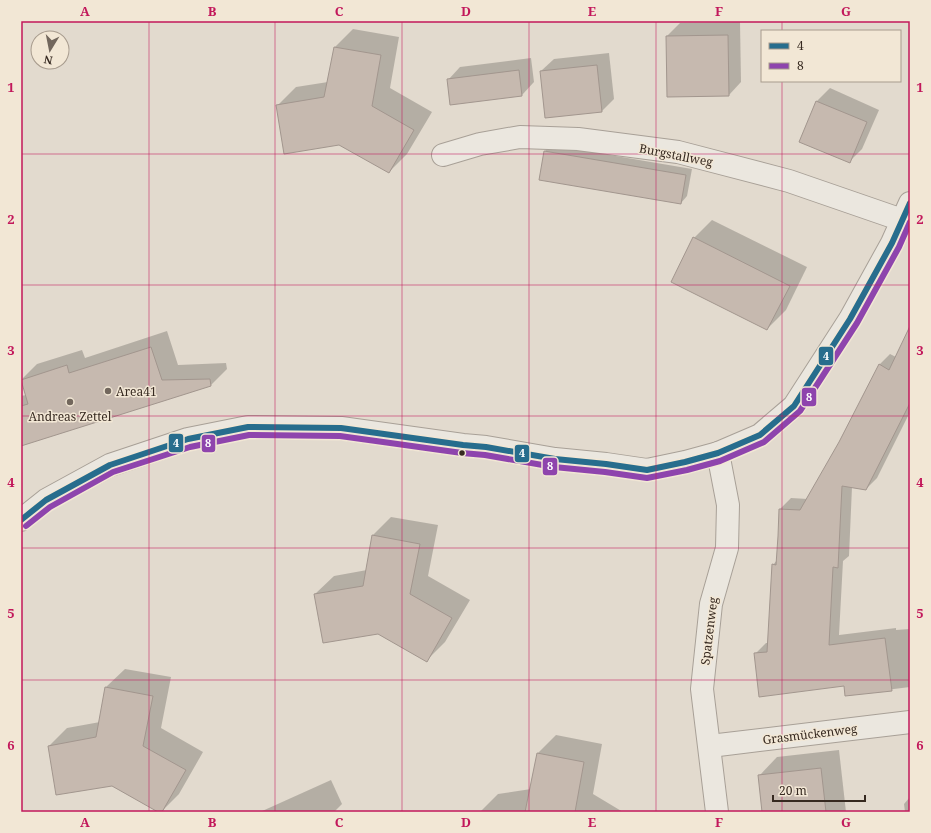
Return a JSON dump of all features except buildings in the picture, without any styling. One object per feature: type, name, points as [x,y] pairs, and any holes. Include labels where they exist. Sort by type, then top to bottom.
[{"type":"street","name":"Burgstallweg","points":[[443,155],[480,144],[520,137],[578,139],[678,152],[906,212]]},
{"type":"street","points":[[21,520],[46,500],[110,465],[188,439],[248,427],[340,428],[486,447],[555,459],[647,470],[718,453],[760,435],[794,406],[850,319],[892,243],[906,212]]},
{"type":"street","name":"Spatzenweg","points":[[717,812],[702,689],[711,604],[727,548],[728,505],[718,453]]},
{"type":"street","name":"Grasmückenweg","points":[[710,746],[910,722]]},
{"type":"transit line","name":"4","points":[[21,520],[46,500],[110,465],[188,439],[248,427],[341,428],[486,447],[555,459],[647,470],[718,453],[760,435],[794,406],[850,319],[892,243],[910,203]]},
{"type":"transit line","name":"8","points":[[26,526],[50,507],[113,472],[190,447],[249,435],[340,436],[485,455],[554,467],[647,478],[687,470],[720,461],[764,442],[800,411],[857,323],[899,247],[910,222]]},
{"type":"place","name":"Area41","points":[[108,391]]},
{"type":"place","name":"Andreas Zettel","points":[[70,402]]}]
